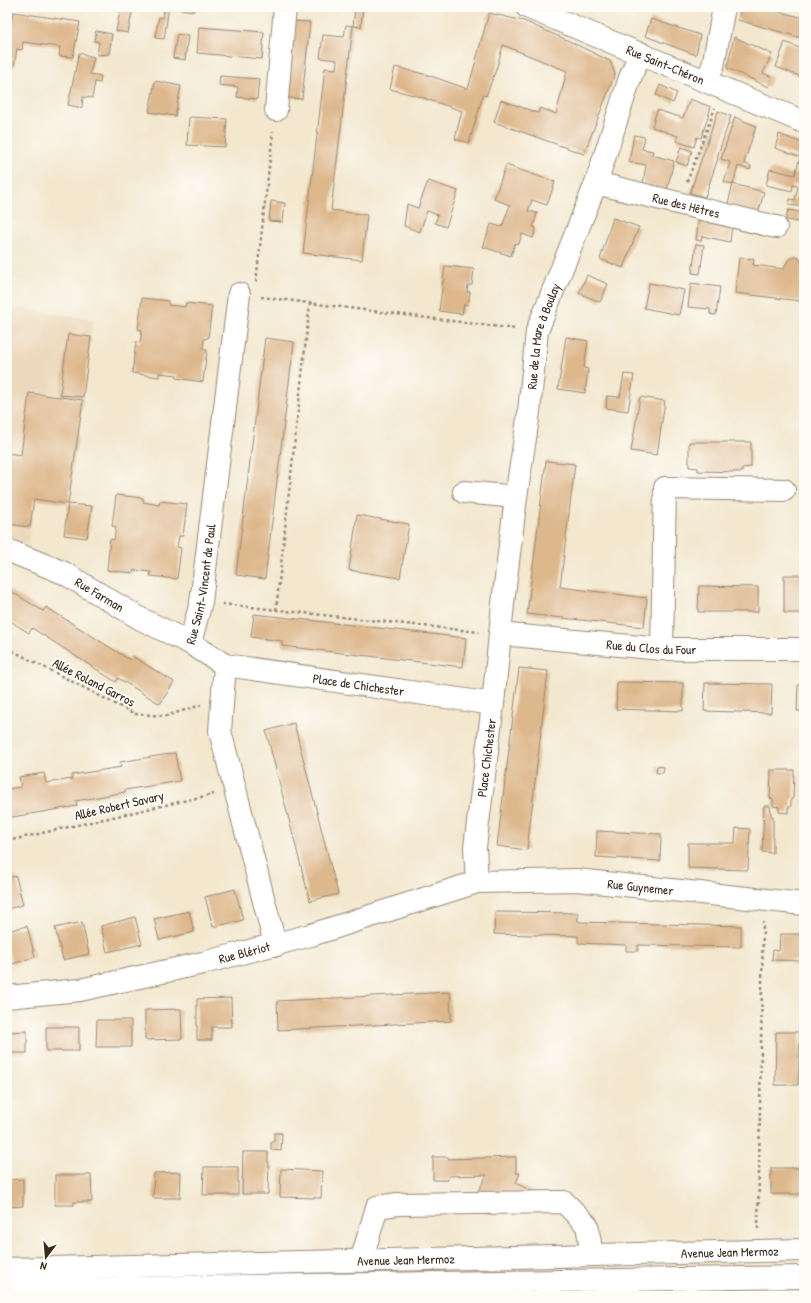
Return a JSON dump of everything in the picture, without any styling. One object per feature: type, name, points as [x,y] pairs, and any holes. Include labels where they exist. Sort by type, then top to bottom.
[{"type":"street","points":[[276,110],[285,7]]},
{"type":"street","name":"Rue Saint-Chéron","points":[[527,7],[804,122]]},
{"type":"street","points":[[714,85],[713,66],[724,7]]},
{"type":"street","name":"Rue de la Mare à Boulay","points":[[500,634],[516,497],[529,412],[536,331],[596,183],[630,78],[640,53]]},
{"type":"street","name":"Rue des Hêtres","points":[[596,183],[776,227]]},
{"type":"street","name":"Rue Saint-Vincent de Paul","points":[[225,665],[190,643],[201,602],[247,295]]},
{"type":"street","points":[[662,649],[665,488],[784,490]]},
{"type":"street","points":[[464,492],[516,497]]},
{"type":"street","name":"Rue Farman","points":[[7,550],[64,573],[141,619],[190,643]]},
{"type":"street","name":"Rue du Clos du Four","points":[[500,634],[662,649],[804,649]]},
{"type":"street","name":"Place Chichester","points":[[477,882],[475,847],[493,704],[500,634]]},
{"type":"street","points":[[225,665],[220,731],[273,936],[277,945]]},
{"type":"street","name":"Place de Chichester","points":[[225,665],[493,704]]},
{"type":"street","name":"Rue Guynemer","points":[[477,882],[577,880],[804,904]]},
{"type":"street","name":"Rue Blériot","points":[[7,997],[80,990],[202,964],[277,945],[477,882]]},
{"type":"street","points":[[361,1261],[377,1207],[398,1204],[564,1202],[587,1225],[592,1255]]},
{"type":"street","name":"Avenue Jean Mermoz","points":[[7,1270],[804,1250]]},
{"type":"street","name":"Avenue Jean Mermoz","points":[[7,1290],[804,1278]]},
{"type":"path","points":[[680,203],[714,85]]},
{"type":"path","points":[[276,110],[247,295],[536,331]]},
{"type":"path","points":[[276,610],[310,303]]},
{"type":"path","points":[[201,602],[500,634]]},
{"type":"path","name":"Allée Roland Garros","points":[[7,648],[135,714],[166,716],[222,698]]},
{"type":"path","name":"Allée Robert Savary","points":[[7,841],[236,789]]},
{"type":"path","points":[[757,1251],[763,900]]},
{"type":"shaded area","points":[[7,307],[93,319],[68,504],[34,499],[28,544],[7,537]]},
{"type":"building","points":[[121,7],[133,7],[128,33],[116,31]]},
{"type":"building","points":[[164,7],[169,7],[164,39],[155,38],[159,17],[163,18]]},
{"type":"building","points":[[181,7],[195,7],[194,11],[180,9]]},
{"type":"building","points":[[291,7],[306,7],[305,11],[291,9]]},
{"type":"building","points":[[355,7],[363,7],[361,27],[353,26]]},
{"type":"building","points":[[741,7],[762,7],[804,18],[804,31],[802,38],[738,20]]},
{"type":"building","points":[[13,12],[80,22],[73,57],[59,56],[60,47],[23,42],[22,50],[17,49],[14,67],[7,66],[7,38],[8,39]]},
{"type":"building","points":[[489,13],[524,21],[610,61],[615,74],[584,154],[494,122],[501,100],[538,113],[540,108],[556,114],[567,71],[503,45],[496,70],[486,96],[483,95],[469,143],[455,139],[462,111],[421,97],[390,89],[395,67],[428,75],[468,89]]},
{"type":"building","points":[[651,19],[700,35],[696,55],[645,36]]},
{"type":"building","points":[[289,21],[310,22],[302,99],[281,97]]},
{"type":"building","points":[[346,25],[353,26],[331,210],[367,215],[362,260],[303,253],[325,68],[336,69],[337,60],[320,58],[323,35],[344,37]]},
{"type":"building","points":[[199,27],[264,32],[262,59],[197,53]]},
{"type":"building","points":[[96,31],[112,34],[109,54],[97,55],[99,42],[94,41]]},
{"type":"building","points":[[177,34],[188,36],[185,60],[173,58]]},
{"type":"building","points":[[734,37],[772,54],[763,73],[772,77],[769,87],[727,68]]},
{"type":"building","points":[[785,42],[804,50],[804,71],[802,77],[776,67]]},
{"type":"building","points":[[79,53],[94,57],[90,74],[101,76],[100,83],[95,82],[92,98],[83,97],[82,108],[68,105]]},
{"type":"building","points":[[220,76],[259,79],[257,99],[237,97],[238,87],[219,85]]},
{"type":"building","points":[[155,81],[181,86],[175,116],[149,112]]},
{"type":"building","points":[[660,85],[677,93],[673,103],[656,95]]},
{"type":"building","points":[[690,99],[711,107],[701,138],[697,137],[694,147],[676,141],[678,136],[652,127],[657,110],[683,118]]},
{"type":"building","points":[[718,111],[731,116],[705,197],[690,193]]},
{"type":"building","points":[[189,117],[227,119],[225,147],[187,145]]},
{"type":"building","points":[[735,117],[756,126],[744,163],[751,166],[750,170],[738,166],[733,184],[724,182],[730,162],[721,159]]},
{"type":"building","points":[[779,134],[804,144],[804,207],[789,205],[790,199],[795,200],[798,186],[793,185],[792,191],[766,185],[770,169],[795,175],[800,157],[775,148]]},
{"type":"building","points":[[634,135],[645,137],[642,149],[653,151],[652,155],[674,161],[667,190],[643,183],[646,165],[629,162]]},
{"type":"building","points":[[681,147],[692,151],[687,166],[676,162]]},
{"type":"building","points":[[506,165],[555,182],[547,205],[532,200],[528,211],[537,213],[533,227],[536,228],[533,238],[522,234],[519,244],[515,243],[511,256],[483,247],[491,224],[502,227],[510,205],[494,199]]},
{"type":"building","points":[[428,181],[458,191],[446,227],[435,223],[438,215],[427,211],[420,232],[404,226],[407,204],[418,208]]},
{"type":"building","points":[[733,184],[764,192],[758,214],[727,207]]},
{"type":"building","points":[[271,201],[285,203],[283,222],[269,221]]},
{"type":"building","points":[[788,210],[800,212],[799,222],[786,220]]},
{"type":"building","points":[[699,217],[732,225],[730,242],[702,236],[701,241],[696,240]]},
{"type":"building","points":[[613,218],[639,227],[623,268],[600,259]]},
{"type":"building","points":[[696,244],[704,245],[700,274],[692,273]]},
{"type":"building","points":[[796,257],[799,258],[803,264],[800,301],[735,293],[739,258],[754,259],[753,265],[784,269],[789,259]]},
{"type":"building","points":[[445,266],[474,269],[472,285],[468,285],[467,292],[470,292],[468,305],[464,304],[462,314],[439,311]]},
{"type":"building","points":[[587,275],[608,284],[600,302],[579,293]]},
{"type":"building","points":[[649,283],[684,290],[679,315],[644,308]]},
{"type":"building","points":[[691,283],[720,287],[716,315],[710,314],[710,309],[688,307]]},
{"type":"building","points":[[142,298],[168,301],[168,305],[185,307],[186,303],[212,306],[208,338],[204,339],[203,349],[207,350],[203,382],[176,378],[177,375],[159,373],[159,377],[132,373],[136,342],[140,343],[142,330],[138,329]]},
{"type":"building","points":[[68,334],[91,337],[83,397],[60,395]]},
{"type":"building","points":[[566,337],[588,341],[584,368],[588,369],[585,393],[558,389]]},
{"type":"building","points":[[265,338],[294,342],[265,579],[236,575]]},
{"type":"building","points":[[624,374],[634,375],[628,411],[606,408],[607,396],[620,397]]},
{"type":"building","points":[[29,393],[83,400],[68,504],[34,499],[30,527],[7,524],[7,453],[21,455]]},
{"type":"building","points":[[640,397],[665,401],[657,455],[631,451]]},
{"type":"building","points":[[689,442],[751,442],[751,467],[742,468],[742,472],[698,471],[698,468],[689,467]]},
{"type":"building","points":[[546,461],[575,464],[560,587],[647,598],[644,627],[527,614]]},
{"type":"building","points":[[116,495],[143,498],[143,502],[159,505],[160,501],[187,504],[183,536],[179,536],[177,547],[181,548],[177,579],[150,576],[151,572],[134,570],[133,573],[107,570],[110,539],[114,540],[116,527],[112,526]]},
{"type":"building","points":[[68,504],[92,506],[87,538],[64,535]]},
{"type":"building","points":[[357,515],[409,524],[400,578],[349,570]]},
{"type":"building","points":[[784,575],[804,575],[804,613],[784,613]]},
{"type":"building","points":[[699,586],[758,587],[758,612],[698,612]]},
{"type":"building","points":[[7,589],[43,611],[46,607],[130,660],[132,656],[174,682],[160,704],[118,678],[116,682],[32,628],[29,633],[7,619]]},
{"type":"building","points":[[254,614],[466,638],[463,667],[282,646],[282,641],[251,637]]},
{"type":"building","points":[[519,668],[548,671],[527,850],[497,846]]},
{"type":"building","points":[[617,682],[683,683],[683,711],[616,709]]},
{"type":"building","points":[[705,683],[772,684],[771,713],[704,711]]},
{"type":"building","points":[[798,685],[804,685],[804,711],[797,711]]},
{"type":"building","points":[[294,723],[338,894],[310,901],[266,731]]},
{"type":"building","points":[[175,753],[180,781],[125,790],[125,792],[76,801],[77,806],[7,818],[7,789],[21,787],[19,777],[44,773],[46,783],[72,779],[72,775],[121,767],[120,762]]},
{"type":"building","points":[[657,766],[664,767],[663,773],[656,773]]},
{"type":"building","points":[[771,770],[794,770],[793,798],[791,799],[791,807],[788,807],[788,813],[779,812],[779,807],[773,806],[773,799],[770,798]]},
{"type":"building","points":[[764,806],[770,806],[771,815],[773,816],[773,853],[762,852]]},
{"type":"building","points":[[736,828],[750,829],[748,870],[688,868],[688,843],[735,843]]},
{"type":"building","points":[[597,831],[661,834],[660,861],[596,857]]},
{"type":"building","points":[[16,876],[23,905],[7,909],[7,878]]},
{"type":"building","points":[[235,889],[243,920],[213,927],[205,897]]},
{"type":"building","points":[[189,911],[194,932],[159,940],[154,919]]},
{"type":"building","points":[[495,912],[578,913],[578,922],[741,926],[741,947],[638,945],[638,951],[626,951],[626,945],[578,943],[578,936],[494,934]]},
{"type":"building","points":[[135,917],[142,944],[107,952],[101,926]]},
{"type":"building","points":[[82,922],[89,954],[63,960],[55,928]]},
{"type":"building","points":[[27,926],[35,957],[12,964],[7,945],[7,931]]},
{"type":"building","points":[[780,934],[804,934],[804,961],[772,960],[773,950],[779,951]]},
{"type":"building","points":[[450,992],[451,1021],[278,1030],[277,1001]]},
{"type":"building","points":[[231,998],[232,1027],[212,1027],[212,1040],[197,1040],[197,999]]},
{"type":"building","points":[[181,1009],[182,1039],[145,1040],[145,1010]]},
{"type":"building","points":[[97,1020],[131,1020],[131,1047],[96,1047]]},
{"type":"building","points":[[46,1027],[79,1027],[79,1051],[46,1051]]},
{"type":"building","points":[[27,1031],[27,1053],[7,1053],[7,1032]]},
{"type":"building","points":[[776,1032],[800,1032],[798,1085],[775,1085]]},
{"type":"building","points":[[274,1133],[282,1133],[281,1151],[271,1150],[271,1142],[274,1142]]},
{"type":"building","points":[[243,1152],[268,1152],[268,1194],[242,1194]]},
{"type":"building","points":[[433,1157],[448,1157],[448,1159],[516,1157],[516,1173],[520,1173],[516,1183],[535,1193],[499,1195],[489,1215],[470,1206],[487,1175],[448,1176],[448,1180],[433,1180]]},
{"type":"building","points":[[204,1167],[238,1167],[238,1195],[203,1195]]},
{"type":"building","points":[[771,1168],[804,1168],[804,1194],[771,1194]]},
{"type":"building","points":[[281,1169],[322,1171],[321,1198],[280,1197]]},
{"type":"building","points":[[181,1172],[180,1198],[153,1198],[154,1173]]},
{"type":"building","points":[[55,1175],[91,1175],[92,1202],[74,1202],[74,1205],[55,1205]]},
{"type":"building","points":[[23,1179],[23,1206],[7,1207],[7,1180]]}]
